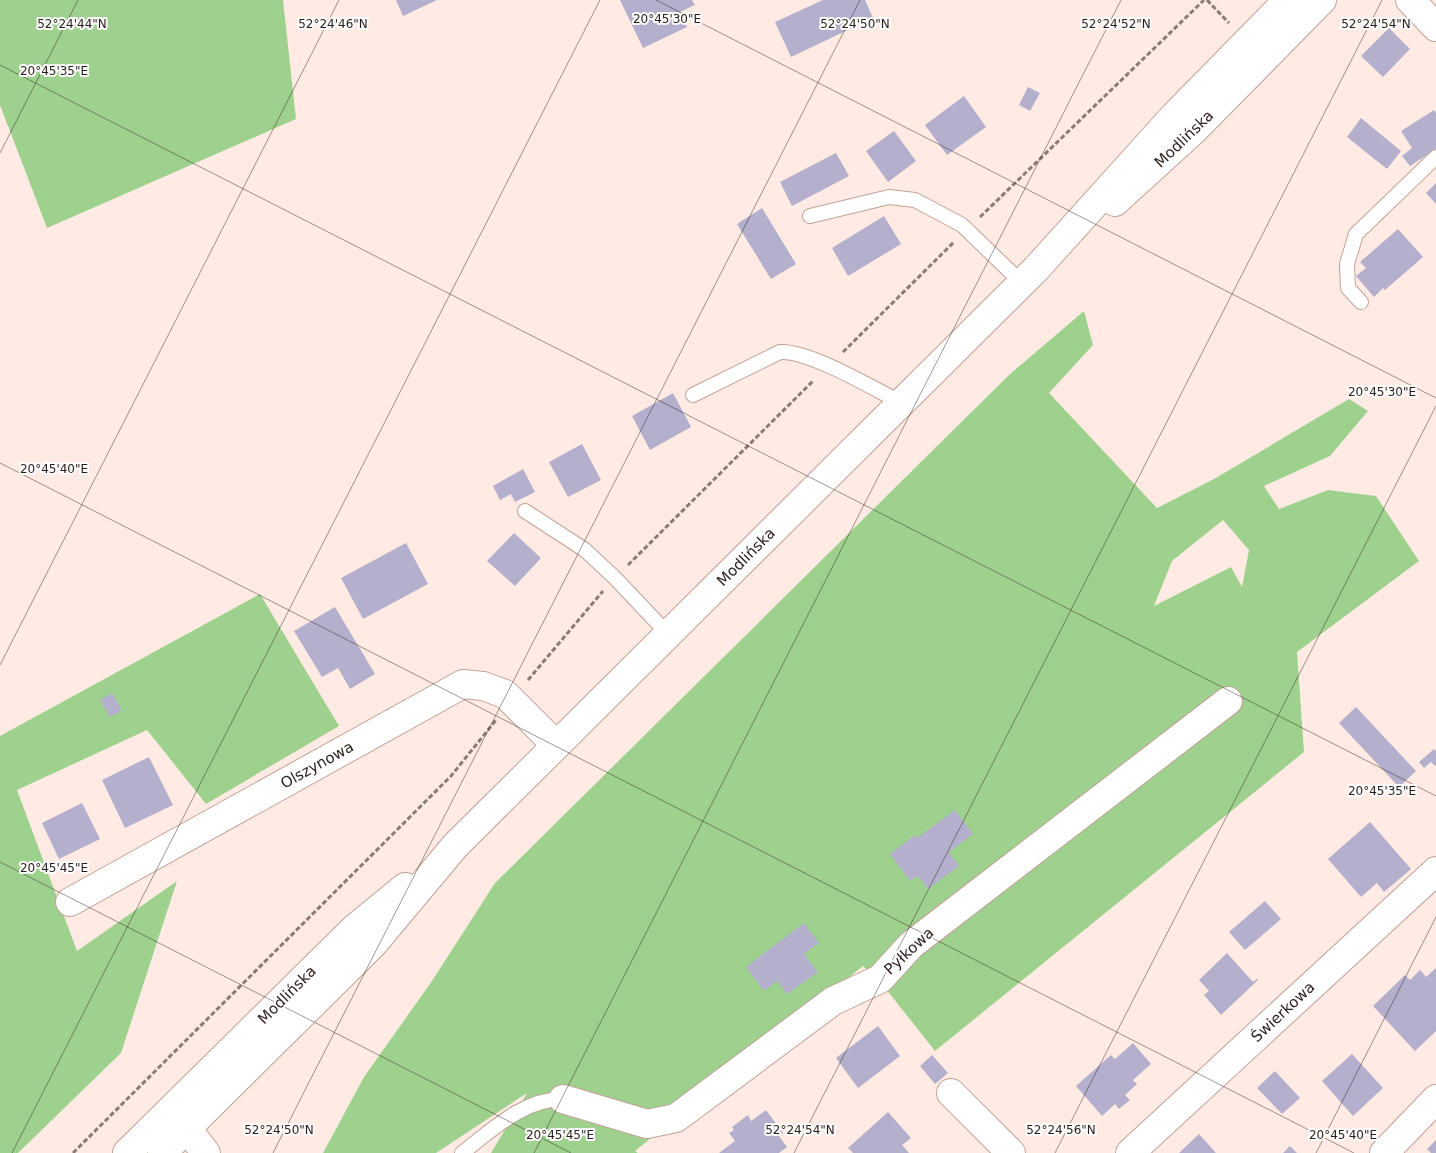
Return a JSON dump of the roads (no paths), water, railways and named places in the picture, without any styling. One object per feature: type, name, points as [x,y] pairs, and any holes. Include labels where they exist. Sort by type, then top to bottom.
[{"type":"main road","name":"Modlińska","points":[[162,1153],[180,1119],[355,928],[455,846],[902,403],[1029,276],[1161,130],[1288,0]]},
{"type":"main road","name":"Modlińska","points":[[1029,276],[1158,165],[1322,0]]},
{"type":"main road","points":[[1410,0],[1436,27]]},
{"type":"main road","name":"Olszynowa","points":[[70,902],[463,684],[483,686],[505,694],[556,745]]},
{"type":"main road","name":"Pyłkowa","points":[[563,1099],[647,1124],[676,1118],[833,1001],[880,979],[911,945],[1228,701]]},
{"type":"main road","name":"Świerkowa","points":[[1130,1153],[1436,871]]},
{"type":"main road","points":[[951,1093],[1011,1153]]},
{"type":"main road","points":[[1384,1153],[1436,1100]]},
{"type":"main road","name":"Modlińska","points":[[127,1153],[180,1119]]},
{"type":"main road","points":[[180,1119],[206,1153]]},
{"type":"lane","points":[[1362,302],[1348,288],[1347,264],[1356,234],[1436,157]]},
{"type":"lane","points":[[810,216],[889,197],[915,200],[962,225],[1029,276]]},
{"type":"lane","points":[[693,395],[780,352],[790,351],[828,366],[902,403]]},
{"type":"lane","points":[[525,511],[585,550],[616,578],[668,634]]},
{"type":"lane","points":[[462,1153],[512,1114],[547,1099],[563,1099]]}]
